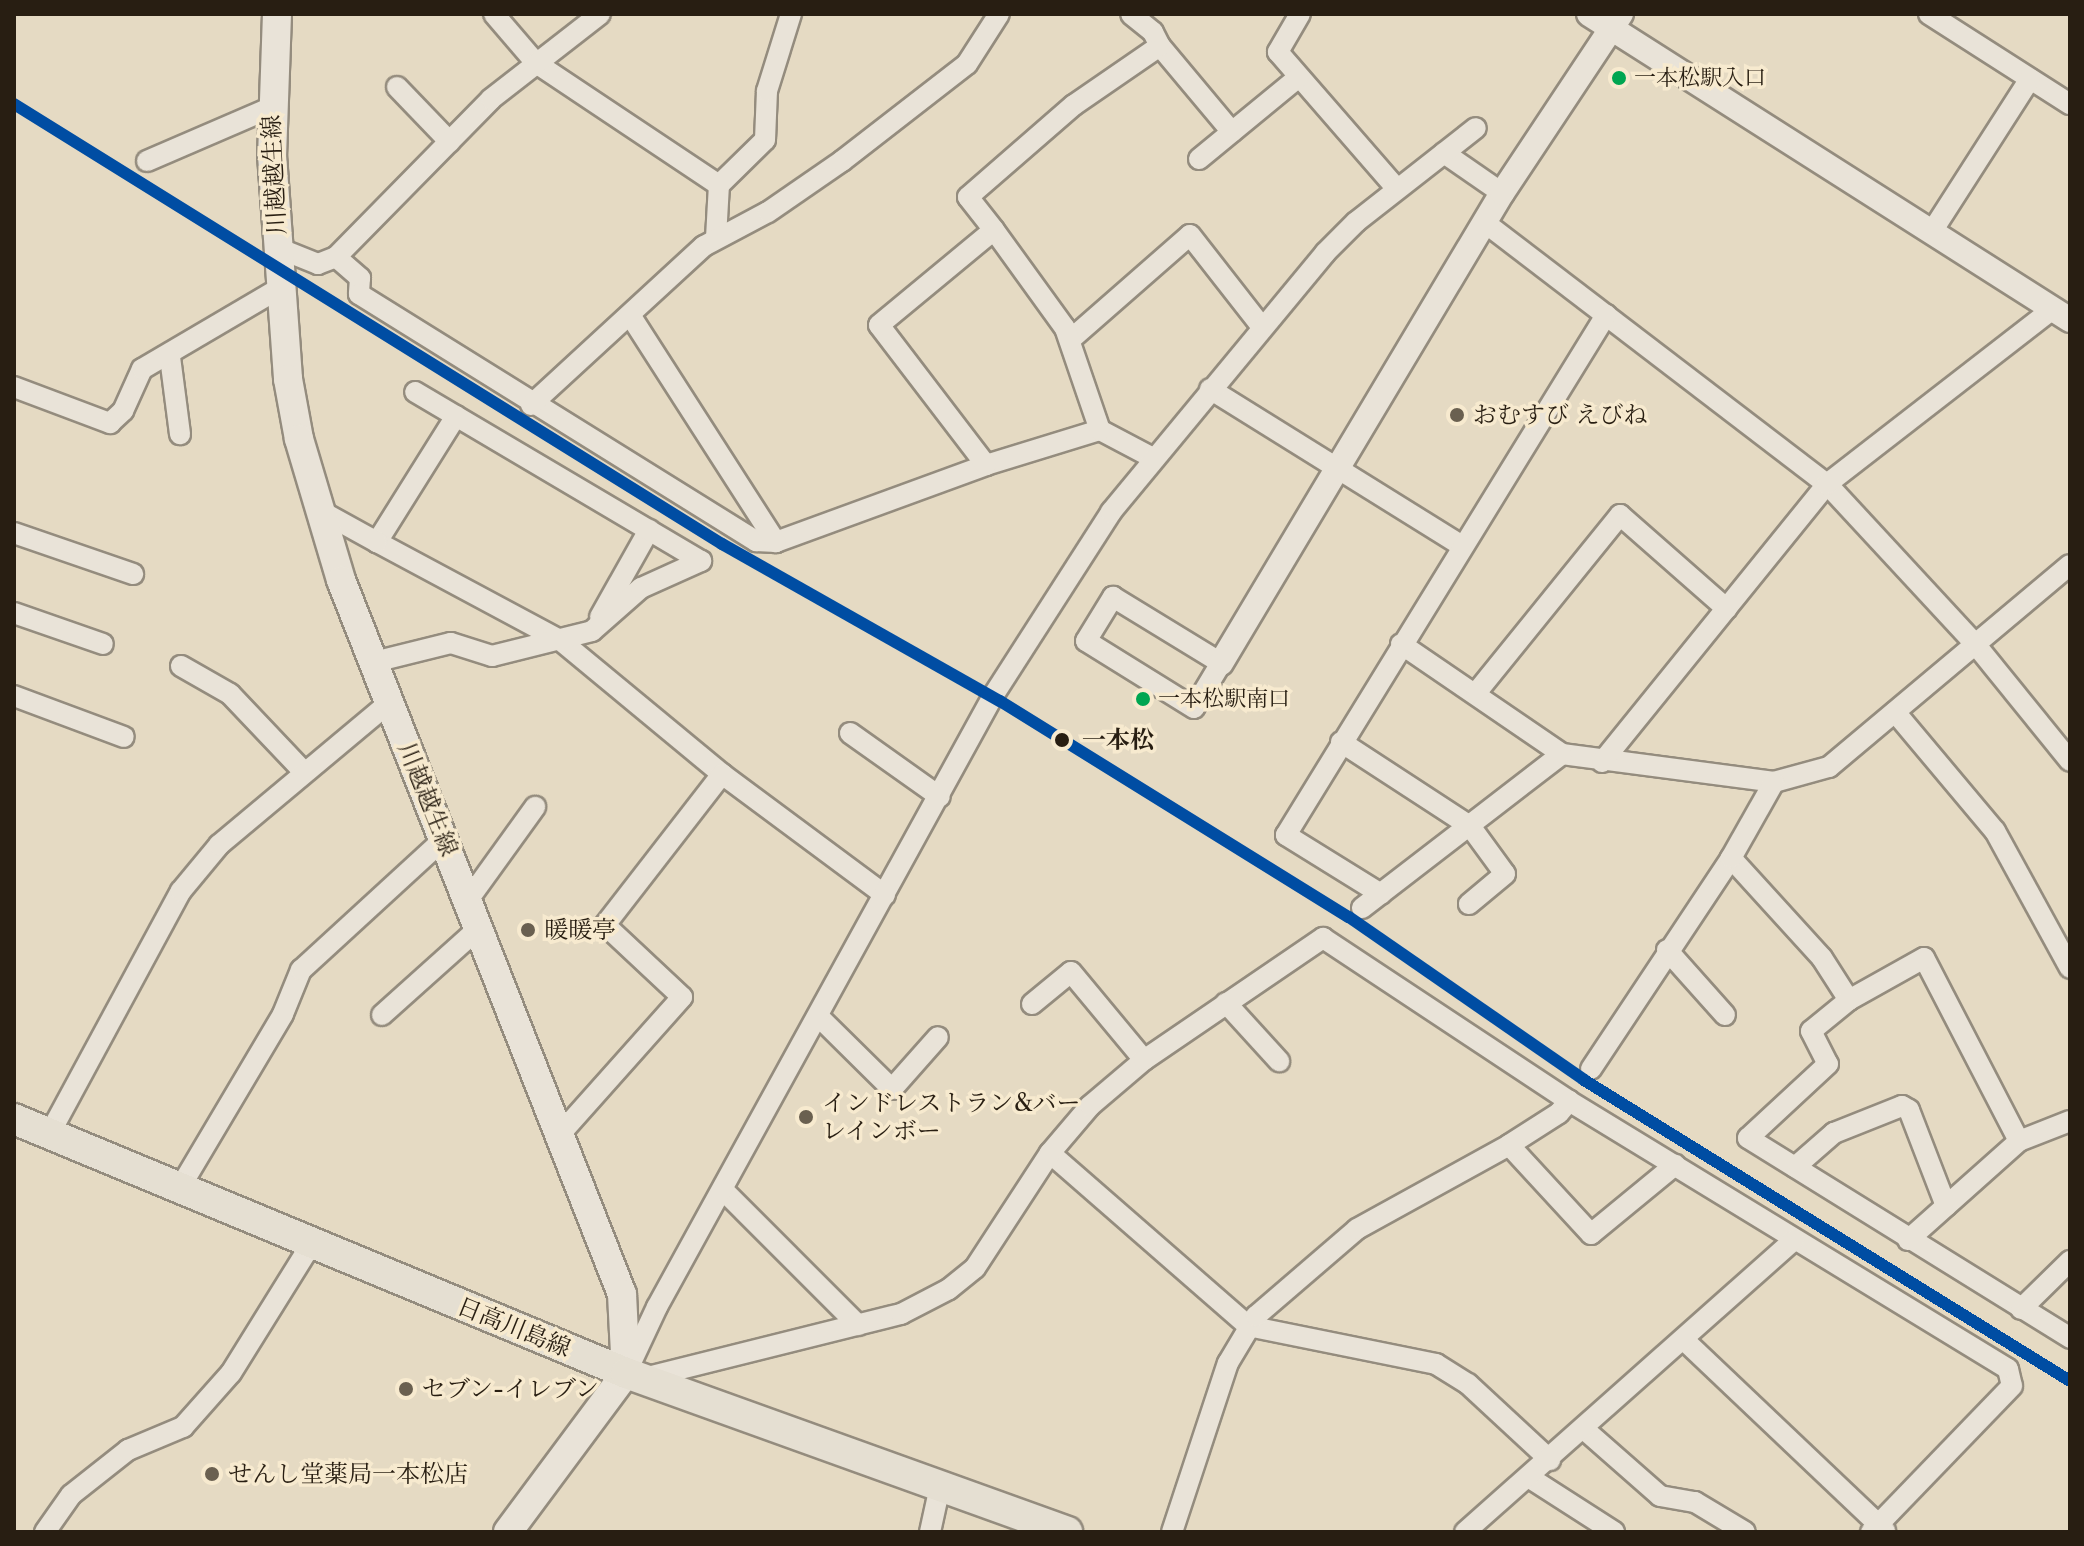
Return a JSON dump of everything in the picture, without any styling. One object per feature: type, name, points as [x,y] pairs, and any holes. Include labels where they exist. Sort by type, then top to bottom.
[{"type":"main road","name":"川越越生線","points":[[277,14],[270,108],[280,288],[288,379],[319,510],[389,703],[622,1294],[637,1375]]},
{"type":"main road","name":"日高川島線","points":[[14,1119],[181,1186],[310,1246],[637,1375],[1067,1532]]},
{"type":"main road","points":[[508,1532],[594,1423],[637,1375]]},
{"type":"street","points":[[494,14],[536,63],[719,185]]},
{"type":"street","points":[[278,248],[318,264],[336,257],[450,142],[536,63],[600,14]]},
{"type":"street","points":[[716,238],[719,185],[765,140],[767,91],[791,14]]},
{"type":"street","points":[[531,405],[716,238],[768,212],[895,122],[967,64],[999,14]]},
{"type":"street","points":[[1131,14],[1153,32],[1160,46],[1232,132]]},
{"type":"street","points":[[1300,14],[1278,52],[1397,189]]},
{"type":"street","points":[[1589,14],[1616,20],[1931,233],[2061,314],[1827,484],[1602,762]]},
{"type":"street","points":[[1929,14],[2070,104]]},
{"type":"street","points":[[1221,663],[1113,597],[1086,641],[1194,708],[1221,663],[1339,466],[1484,222],[1616,20]]},
{"type":"street","points":[[1153,458],[1100,430],[1070,340],[968,197],[1074,105],[1160,46]]},
{"type":"street","points":[[1199,159],[1299,77]]},
{"type":"street","points":[[1931,233],[2030,79]]},
{"type":"street","points":[[397,87],[450,142]]},
{"type":"street","points":[[147,161],[270,108]]},
{"type":"street","points":[[637,1375],[723,1190],[993,696],[1111,512],[1261,326],[1335,243],[1397,189],[1476,128]]},
{"type":"street","points":[[1444,153],[1502,193]]},
{"type":"street","points":[[1484,222],[1827,484],[1976,645],[2070,761]]},
{"type":"street","points":[[986,465],[879,325],[994,230]]},
{"type":"street","points":[[1070,340],[1190,235],[1261,326]]},
{"type":"street","points":[[336,257],[360,278],[359,294],[531,405],[756,541],[776,542],[986,465],[1100,430]]},
{"type":"street","points":[[14,387],[110,423],[123,411],[142,369],[170,357],[280,288]]},
{"type":"street","points":[[630,315],[776,542]]},
{"type":"street","points":[[1381,894],[1286,835],[1606,315]]},
{"type":"street","points":[[170,357],[180,434]]},
{"type":"street","points":[[1210,389],[1339,466],[1462,546]]},
{"type":"street","points":[[374,662],[451,643],[492,656],[592,631],[641,588],[701,561],[415,392]]},
{"type":"street","points":[[377,542],[456,416]]},
{"type":"street","points":[[319,510],[560,640],[722,774],[885,895]]},
{"type":"street","points":[[1476,693],[1620,515],[1727,609]]},
{"type":"street","points":[[592,631],[649,530]]},
{"type":"street","points":[[14,533],[133,574]]},
{"type":"street","points":[[1401,644],[1562,754],[1602,762],[1774,782],[1829,767],[2070,565]]},
{"type":"street","points":[[14,613],[103,644]]},
{"type":"street","points":[[181,666],[230,694],[304,772]]},
{"type":"street","points":[[14,696],[124,737]]},
{"type":"street","points":[[50,1133],[181,891],[219,845],[389,703]]},
{"type":"street","points":[[1895,712],[1995,831],[2070,968]]},
{"type":"street","points":[[850,733],[940,797]]},
{"type":"street","points":[[1341,742],[1470,826],[1505,874],[1469,904]]},
{"type":"street","points":[[1362,908],[1562,754]]},
{"type":"street","points":[[561,1133],[682,997],[605,925],[722,774]]},
{"type":"street","points":[[1591,1069],[1667,950],[1731,858],[1774,782]]},
{"type":"street","points":[[468,900],[535,807]]},
{"type":"street","points":[[181,1186],[283,1014],[301,970],[444,839]]},
{"type":"street","points":[[1731,858],[1822,958],[1849,1000]]},
{"type":"street","points":[[382,1015],[479,928]]},
{"type":"street","points":[[637,1375],[858,1325],[926,1303],[975,1268],[1050,1153],[1090,1106],[1144,1060],[1323,938],[1569,1101],[2008,1369],[2013,1377],[2012,1386],[1878,1529],[1685,1341]]},
{"type":"street","points":[[1667,950],[1725,1015]]},
{"type":"street","points":[[2019,1141],[1924,958],[1849,1000],[1811,1031],[1828,1064],[1748,1138],[2070,1338]]},
{"type":"street","points":[[1032,1004],[1071,972],[1144,1060]]},
{"type":"street","points":[[1226,1003],[1279,1061]]},
{"type":"street","points":[[818,1016],[892,1089],[938,1037]]},
{"type":"street","points":[[1172,1532],[1228,1363],[1248,1326],[1357,1229],[1509,1145],[1559,1113],[1569,1101]]},
{"type":"street","points":[[1795,1167],[1834,1133],[1902,1106],[1909,1110],[1946,1206]]},
{"type":"street","points":[[1908,1240],[2019,1141],[2070,1121]]},
{"type":"street","points":[[1509,1145],[1591,1234],[1675,1165]]},
{"type":"street","points":[[1050,1153],[1248,1326],[1436,1364],[1468,1384],[1550,1460]]},
{"type":"street","points":[[723,1190],[858,1325]]},
{"type":"street","points":[[1465,1532],[1585,1430],[1794,1240]]},
{"type":"street","points":[[45,1532],[71,1495],[128,1450],[183,1427],[231,1373],[310,1246]]},
{"type":"street","points":[[2021,1309],[2070,1261]]},
{"type":"street","points":[[1585,1430],[1660,1496],[1695,1502],[1745,1532]]},
{"type":"street","points":[[1530,1478],[1614,1532]]},
{"type":"street","points":[[930,1532],[940,1486]]},
{"type":"transit line","points":[[14,104],[722,544],[1000,701],[1349,917],[1584,1080],[2070,1381]]},
{"type":"place","name":"一本松駅入口","points":[[1619,78]]},
{"type":"place","name":"おむすび えびね","points":[[1457,415]]},
{"type":"place","name":"一本松駅南口","points":[[1143,699]]},
{"type":"place","name":"一本松","points":[[1062,740]]},
{"type":"place","name":"暖暖亭","points":[[528,930]]},
{"type":"place","name":"インドレストラン&バー レインボー","points":[[806,1117]]},
{"type":"place","name":"セブン-イレブン","points":[[406,1389]]},
{"type":"place","name":"せんし堂薬局一本松店","points":[[212,1474]]}]
